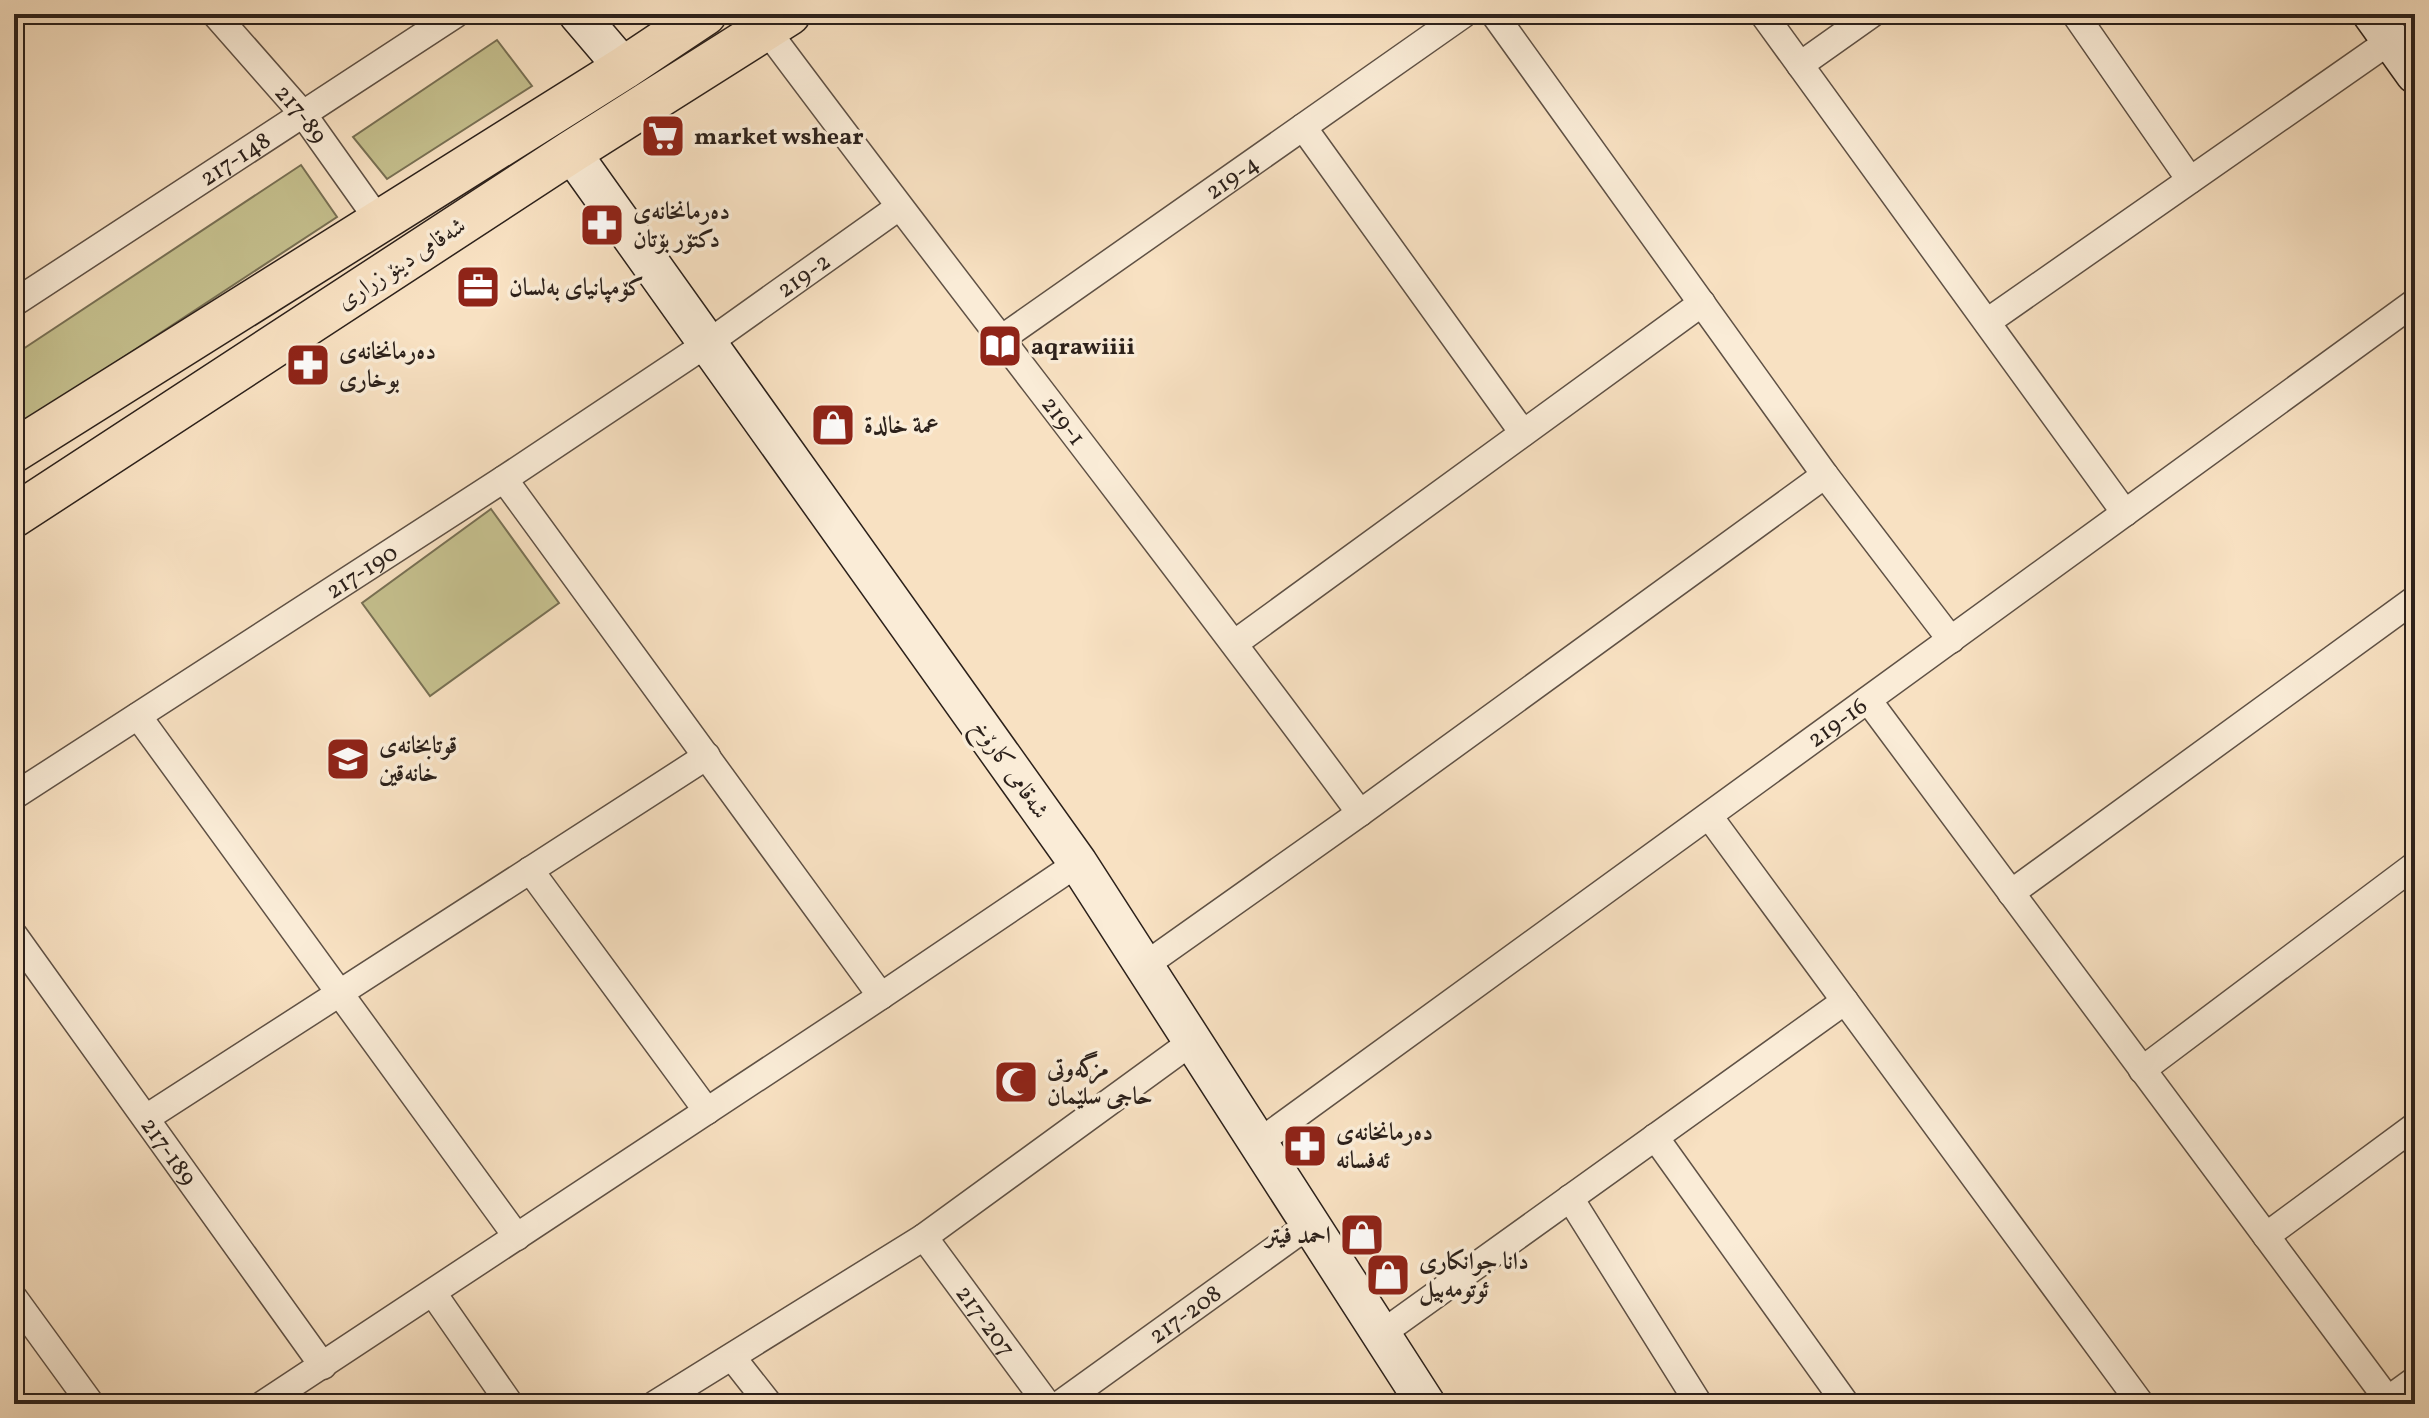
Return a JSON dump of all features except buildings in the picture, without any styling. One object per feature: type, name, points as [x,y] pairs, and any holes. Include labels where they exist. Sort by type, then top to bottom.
[{"type":"main road","name":"شەقامی دینۆ زراری","points":[[14,451],[705,14]]},
{"type":"main road","name":"شەقامی دینۆ زراری","points":[[14,516],[571,152],[778,21]]},
{"type":"street","name":"217-89","points":[[215,14],[303,114],[379,221]]},
{"type":"street","name":"217-148","points":[[14,303],[456,14]]},
{"type":"street","points":[[578,14],[624,68]]},
{"type":"street","name":"219-4","points":[[1001,339],[1464,14]]},
{"type":"street","points":[[1494,14],[1825,475],[1951,640]]},
{"type":"street","points":[[1763,14],[2125,513]]},
{"type":"street","points":[[1800,65],[1872,14]]},
{"type":"street","points":[[2075,14],[2190,180]]},
{"type":"street","name":"219-1","points":[[778,21],[899,207],[1235,643],[1360,813]]},
{"type":"street","points":[[1987,322],[2190,180],[2381,27],[2415,74]]},
{"type":"street","points":[[1303,127],[1523,433]]},
{"type":"street","name":"شەقامی کارۆخ","points":[[571,152],[1078,863],[1426,1404]]},
{"type":"street","name":"219-2","points":[[708,343],[899,207]]},
{"type":"street","name":"219-16","points":[[1258,1143],[2415,302]]},
{"type":"street","points":[[1235,643],[1702,303]]},
{"type":"street","name":"217-190","points":[[14,796],[708,343]]},
{"type":"street","points":[[1144,966],[1825,475]]},
{"type":"street","points":[[504,479],[881,996]]},
{"type":"street","points":[[2011,893],[2415,599]]},
{"type":"street","points":[[1868,700],[2266,1236],[2385,1402],[2415,1380]]},
{"type":"street","points":[[138,716],[517,1237]]},
{"type":"street","points":[[146,1118],[707,756]]},
{"type":"street","points":[[1709,816],[2141,1404]]},
{"type":"street","points":[[263,1404],[1078,863]]},
{"type":"street","points":[[2142,1070],[2415,865]]},
{"type":"street","points":[[530,870],[707,1111]]},
{"type":"street","name":"217-189","points":[[14,935],[323,1366]]},
{"type":"street","points":[[1381,1334],[1845,1001]]},
{"type":"street","points":[[655,1404],[924,1237],[1193,1041]]},
{"type":"street","points":[[2266,1236],[2415,1126]]},
{"type":"street","points":[[1655,1137],[1846,1404]]},
{"type":"street","points":[[1570,1198],[1699,1404]]},
{"type":"street","name":"217-208","points":[[1060,1404],[1310,1224]]},
{"type":"street","name":"217-207","points":[[924,1237],[1047,1404]]},
{"type":"street","points":[[433,1293],[510,1404]]},
{"type":"street","points":[[15,1303],[91,1404]]},
{"type":"street","points":[[732,1357],[769,1404]]},
{"type":"shaded area","points":[[497,40],[532,86],[387,179],[353,137]]},
{"type":"shaded area","points":[[301,165],[337,217],[14,429],[14,355]]},
{"type":"shaded area","points":[[491,509],[559,603],[430,696],[362,603]]},
{"type":"place","name":"market wshear","points":[[663,136]]},
{"type":"place","name":"دەرمانخانەی دکتۆر بۆتان","points":[[602,225]]},
{"type":"place","name":"کۆمپانیای بەلسان","points":[[478,287]]},
{"type":"place","name":"aqrawiiii","points":[[1000,346]]},
{"type":"place","name":"دەرمانخانەی بوخاری","points":[[308,365]]},
{"type":"place","name":"عمة خالدة","points":[[833,425]]},
{"type":"place","name":"قوتابخانەی خانەقین","points":[[348,759]]},
{"type":"place","name":"مزگەوتی حاجی سلێمان","points":[[1016,1082]]},
{"type":"place","name":"دەرمانخانەی ئەفسانە","points":[[1305,1146]]},
{"type":"place","name":"احمد فيتر","points":[[1362,1235]]},
{"type":"place","name":"دانا جوانكارى ئوتومەبیل","points":[[1388,1275]]}]
